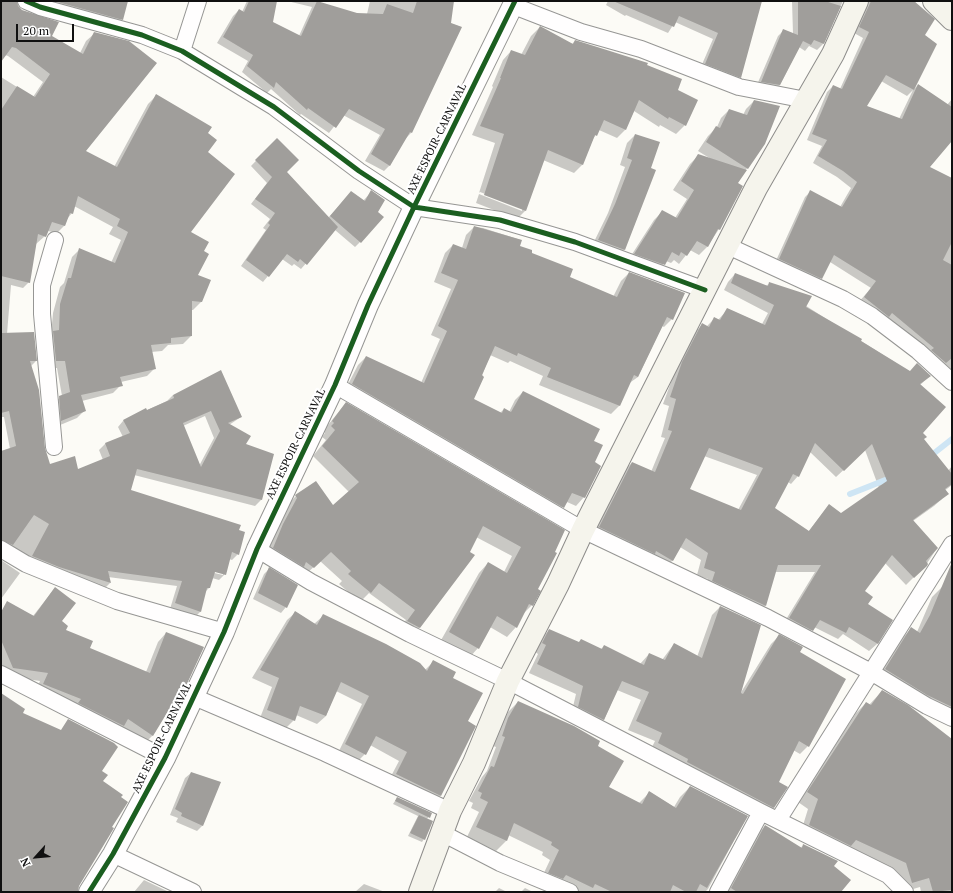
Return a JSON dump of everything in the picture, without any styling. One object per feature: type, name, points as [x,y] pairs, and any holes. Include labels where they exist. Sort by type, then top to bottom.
[{"type":"main road","points":[[420,892],[450,811],[474,763],[508,681],[756,188],[832,54],[857,1]]},
{"type":"main road","points":[[934,1],[952,19]]},
{"type":"street","points":[[26,1],[40,7],[142,35],[182,51],[274,107],[359,171],[414,207],[500,220],[574,242],[705,290]]},
{"type":"street","points":[[182,51],[198,1]]},
{"type":"street","points":[[515,3],[581,32],[641,50],[739,87],[806,100]]},
{"type":"street","name":"AXE ESPOIR-CARNAVAL","points":[[89,892],[113,854],[165,758],[224,632],[257,549],[335,385],[368,305],[414,207],[515,3]]},
{"type":"street","points":[[54,447],[42,314],[42,285],[55,240]]},
{"type":"street","points":[[728,246],[842,299],[872,316],[918,351],[952,382]]},
{"type":"street","points":[[335,385],[584,530],[768,618],[871,672],[927,706],[952,718]]},
{"type":"street","points":[[778,820],[952,544]]},
{"type":"street","points":[[1,549],[26,564],[117,601],[224,632]]},
{"type":"street","points":[[257,549],[311,582],[403,630],[508,681],[760,812],[888,875],[905,892]]},
{"type":"street","points":[[1,674],[165,758]]},
{"type":"street","points":[[194,697],[332,756],[450,811]]},
{"type":"street","points":[[718,892],[760,812]]},
{"type":"street","points":[[442,833],[500,862],[570,892]]},
{"type":"street","points":[[113,854],[193,892]]},
{"type":"building","points":[[1,1],[17,1],[18,6],[22,10],[59,22],[52,36],[83,54],[94,32],[129,41],[157,63],[86,151],[117,167],[156,94],[212,127],[208,133],[217,140],[208,152],[235,174],[191,232],[209,242],[204,251],[209,254],[198,275],[211,280],[202,302],[192,301],[192,336],[171,338],[171,343],[151,345],[156,369],[120,377],[123,386],[81,395],[86,411],[61,421],[59,396],[70,392],[65,361],[56,361],[53,331],[59,330],[60,304],[68,278],[71,278],[79,248],[115,263],[128,232],[117,226],[120,219],[78,196],[73,214],[70,213],[65,226],[52,222],[46,237],[38,234],[30,283],[1,276],[1,110],[17,86],[35,97],[50,74],[16,48],[12,47],[1,62]]},
{"type":"building","points":[[54,1],[128,1],[123,20]]},
{"type":"building","points":[[249,1],[277,1],[273,22],[301,36],[317,1],[357,13],[383,14],[387,4],[413,13],[417,1],[454,1],[451,23],[462,27],[412,133],[410,132],[390,166],[371,154],[385,129],[349,109],[336,128],[308,108],[307,110],[276,82],[274,88],[247,66],[253,55],[223,37],[239,9],[244,12]]},
{"type":"building","points":[[613,1],[762,1],[741,78],[705,64],[718,33],[679,16],[674,27]]},
{"type":"building","points":[[798,1],[825,1],[841,6],[824,44],[814,40],[811,45],[803,41],[780,85],[761,82],[783,29],[798,35]]},
{"type":"building","points":[[871,1],[914,1],[935,19],[925,35],[937,44],[914,90],[886,75],[867,106],[902,119],[918,84],[952,107],[952,141],[930,167],[952,178],[952,242],[943,260],[952,265],[952,358],[946,363],[931,350],[934,348],[892,313],[889,317],[864,297],[876,281],[834,255],[822,279],[779,259],[810,190],[842,207],[857,182],[843,171],[818,156],[827,140],[812,134],[833,85],[842,89],[869,32],[859,27]]},
{"type":"building","points":[[540,26],[573,44],[575,40],[648,63],[647,65],[682,79],[678,90],[698,100],[686,126],[669,117],[668,119],[639,100],[626,130],[604,120],[597,136],[595,135],[583,165],[548,150],[526,211],[484,195],[504,134],[480,126],[501,78],[511,50],[525,55]]},
{"type":"building","points":[[754,100],[780,106],[765,144],[748,169],[706,142],[716,126],[720,128],[729,109],[747,115]]},
{"type":"building","points":[[635,134],[660,142],[651,168],[656,170],[625,250],[598,240],[615,204],[632,160],[627,158]]},
{"type":"building","points":[[277,138],[299,160],[287,172],[338,227],[307,265],[300,259],[298,262],[287,254],[269,277],[246,260],[270,225],[268,223],[275,213],[255,199],[272,177],[255,160]]},
{"type":"building","points":[[698,154],[747,170],[738,183],[743,186],[720,230],[718,229],[708,247],[697,241],[687,256],[681,252],[679,256],[672,252],[665,265],[634,254],[662,210],[677,218],[694,190],[681,181]]},
{"type":"building","points":[[371,190],[385,200],[378,212],[384,217],[361,243],[330,216],[351,191],[365,201]]},
{"type":"building","points":[[474,226],[522,240],[520,246],[532,250],[532,253],[573,269],[570,277],[617,297],[629,272],[685,293],[673,320],[667,317],[638,377],[634,375],[620,406],[547,377],[551,368],[518,353],[517,356],[495,346],[482,375],[484,377],[474,399],[502,413],[504,408],[511,412],[523,391],[600,429],[594,441],[603,445],[595,462],[601,466],[585,498],[572,493],[564,508],[352,384],[366,356],[424,383],[447,331],[438,326],[458,280],[441,273],[453,244],[466,249]]},
{"type":"building","points":[[735,273],[768,286],[769,282],[812,296],[806,307],[862,339],[861,341],[910,371],[917,363],[931,376],[920,384],[946,407],[923,433],[927,437],[924,439],[952,474],[952,484],[945,489],[949,494],[913,520],[938,548],[926,561],[928,564],[927,566],[914,578],[892,555],[865,591],[873,597],[868,604],[893,620],[878,644],[849,627],[846,633],[820,620],[813,631],[789,618],[821,565],[778,565],[766,606],[712,581],[715,572],[704,568],[708,553],[686,538],[673,561],[656,551],[655,554],[599,527],[632,462],[655,472],[672,431],[668,430],[676,399],[670,397],[682,362],[702,323],[709,327],[714,317],[720,320],[727,308],[765,325],[774,305],[731,283]],"holes":[[[815,443],[844,471],[872,444],[887,481],[841,513],[829,504],[809,531],[775,508],[793,474],[799,477]],[[709,448],[763,468],[741,510],[690,489]]]},
{"type":"building","points":[[34,332],[37,361],[30,361],[39,390],[45,448],[50,464],[75,456],[78,469],[110,456],[105,443],[130,433],[123,420],[146,408],[147,410],[174,398],[173,395],[221,370],[242,417],[228,423],[251,436],[246,444],[274,454],[262,500],[137,469],[131,490],[241,525],[239,530],[245,532],[239,555],[232,552],[226,575],[215,572],[210,588],[207,588],[201,612],[175,603],[182,581],[108,571],[111,583],[59,567],[32,556],[49,524],[34,515],[13,545],[1,540],[1,451],[16,446],[9,411],[1,413],[1,333]],"holes":[[[211,411],[220,431],[201,467],[183,423]]]},
{"type":"building","points":[[346,402],[565,530],[555,552],[557,553],[538,589],[541,591],[533,606],[529,604],[517,628],[497,616],[479,649],[449,632],[488,562],[507,573],[521,547],[483,526],[470,552],[475,555],[420,628],[407,621],[415,610],[379,583],[371,593],[348,574],[351,571],[331,552],[314,568],[306,562],[304,567],[273,548],[283,524],[297,498],[295,495],[316,481],[333,505],[359,482],[322,446],[335,430],[331,426],[334,423],[332,421]]},
{"type":"building","points":[[952,562],[952,707],[927,695],[885,669],[911,627],[920,633],[930,615]]},
{"type":"building","points":[[269,567],[298,585],[287,608],[258,593]]},
{"type":"building","points":[[55,587],[76,603],[62,621],[68,626],[66,630],[93,641],[90,648],[150,673],[166,632],[204,647],[180,699],[176,698],[153,736],[128,719],[124,726],[78,703],[81,699],[43,684],[48,673],[13,668],[1,640],[1,612],[7,601],[34,616]]},
{"type":"building","points":[[720,606],[761,625],[741,693],[743,694],[779,634],[803,647],[800,652],[846,679],[809,747],[799,741],[779,782],[788,787],[774,808],[687,762],[688,759],[658,743],[662,733],[636,721],[649,692],[622,681],[604,720],[578,707],[583,686],[537,664],[546,645],[542,643],[549,629],[579,642],[581,639],[602,649],[604,645],[644,665],[649,653],[665,660],[674,643],[702,658]]},
{"type":"building","points":[[295,611],[317,625],[323,614],[386,644],[420,663],[427,671],[433,660],[456,672],[453,678],[483,693],[468,721],[476,726],[441,796],[396,774],[407,752],[376,736],[366,755],[345,744],[369,696],[341,682],[326,716],[300,706],[295,721],[267,710],[279,678],[260,670]]},
{"type":"building","points":[[882,690],[908,705],[952,739],[952,890],[933,892],[929,878],[912,883],[906,863],[856,840],[851,846],[809,825],[818,799],[807,792],[866,702],[871,705]]},
{"type":"building","points":[[1,693],[25,709],[23,713],[61,730],[68,719],[114,743],[118,747],[102,771],[108,775],[103,781],[123,795],[121,797],[128,802],[112,827],[114,828],[79,886],[78,892],[1,892]]},
{"type":"building","points":[[518,701],[574,726],[600,741],[598,746],[624,761],[609,787],[642,804],[649,791],[676,808],[690,786],[748,816],[707,888],[700,884],[696,892],[686,892],[673,885],[670,892],[612,892],[595,884],[593,888],[566,875],[563,879],[548,873],[559,850],[551,845],[552,842],[514,823],[507,841],[476,827],[488,802],[480,798],[482,793],[478,791],[491,766],[494,767],[505,737],[502,736],[508,718]]},
{"type":"building","points":[[191,772],[221,782],[203,826],[181,816],[182,813],[175,809]]},
{"type":"building","points":[[397,797],[432,813],[430,818],[395,801]]},
{"type":"building","points":[[419,815],[433,821],[425,840],[410,833]]},
{"type":"building","points":[[765,825],[802,848],[803,844],[838,861],[834,866],[851,880],[841,892],[737,892],[731,888]]},
{"type":"waterway","points":[[928,458],[952,439]]},
{"type":"waterway","points":[[850,494],[893,477]]},
{"type":"cycle path","points":[[26,1],[40,7],[142,35],[182,51],[274,107],[359,171],[414,207],[500,220],[575,242],[705,290]]},
{"type":"cycle path","points":[[89,892],[113,854],[165,758],[224,632],[257,549],[335,385],[368,305],[414,207],[515,1]]}]
